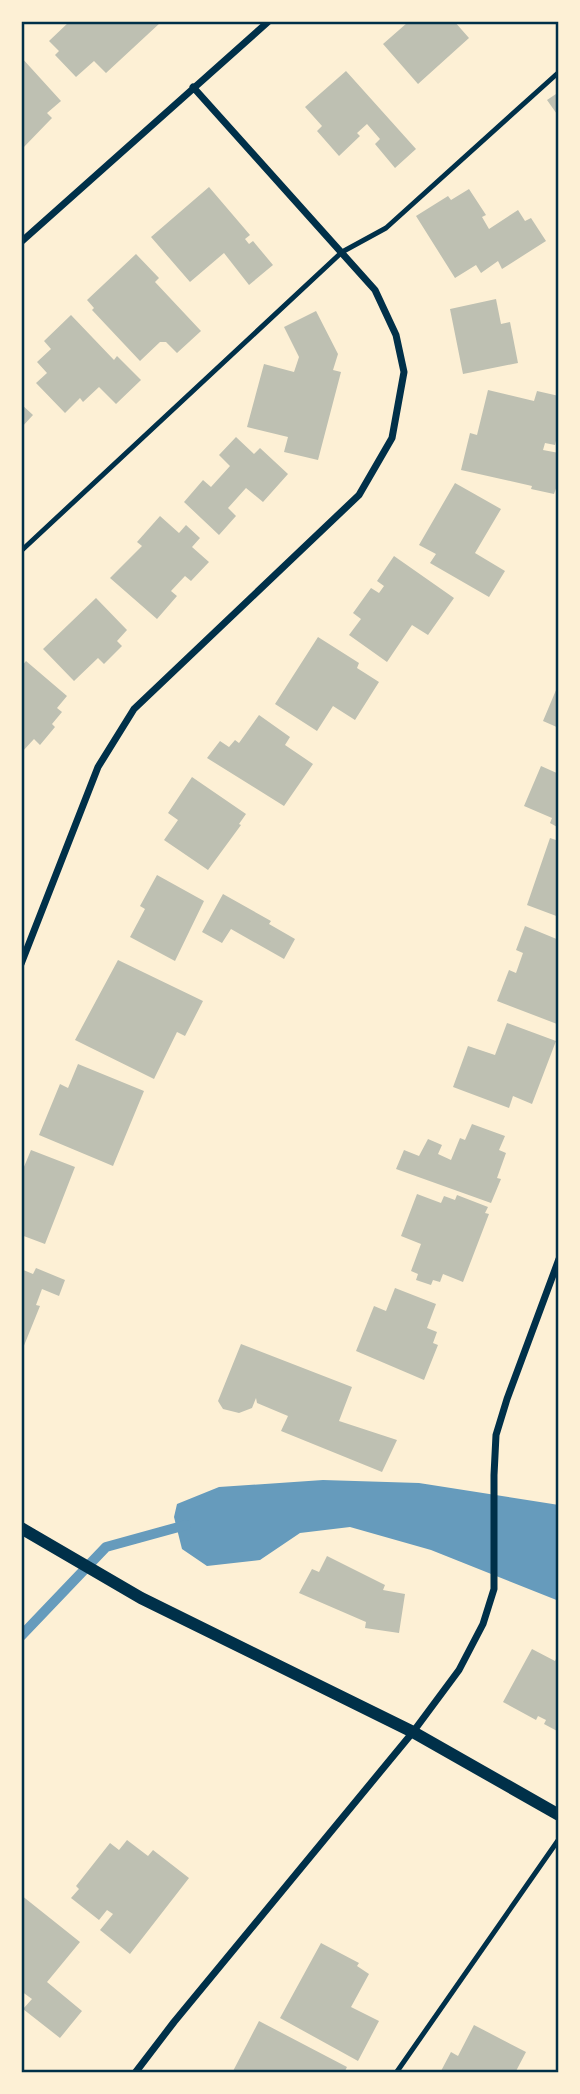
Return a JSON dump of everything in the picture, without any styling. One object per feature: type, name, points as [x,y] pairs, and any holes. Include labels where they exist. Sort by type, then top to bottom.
[{"type":"street","points":[[21,242],[269,21]]},
{"type":"street","points":[[21,964],[98,767],[134,709],[359,495],[392,438],[404,372],[396,335],[375,290],[193,87]]},
{"type":"street","points":[[135,2073],[413,1732],[459,1670],[483,1624],[494,1590],[496,1435],[559,1259]]},
{"type":"street","points":[[21,1528],[141,1598],[413,1732],[559,1815]]},
{"type":"lane","points":[[21,551],[342,252],[386,228],[559,72]]},
{"type":"lane","points":[[396,2073],[559,1839]]},
{"type":"water","points":[[323,1480],[419,1483],[559,1505],[559,1601],[431,1550],[350,1527],[300,1533],[260,1560],[207,1566],[182,1549],[174,1517],[177,1504],[219,1487]]},
{"type":"building","points":[[70,21],[160,23],[106,73],[94,61],[76,77],[55,55],[59,51],[49,41]]},
{"type":"building","points":[[405,21],[454,21],[469,38],[418,84],[383,44],[407,23]]},
{"type":"building","points":[[21,57],[61,101],[47,113],[52,118],[21,150]]},
{"type":"building","points":[[346,71],[416,149],[395,168],[375,144],[380,139],[367,124],[357,133],[360,136],[339,156],[317,131],[322,126],[305,107]]},
{"type":"building","points":[[559,92],[559,117],[547,100]]},
{"type":"building","points":[[209,187],[250,235],[245,239],[249,244],[253,241],[273,265],[249,285],[224,253],[190,282],[151,237]]},
{"type":"building","points":[[469,189],[486,215],[482,217],[489,229],[518,210],[525,221],[531,218],[546,241],[502,269],[498,261],[481,273],[476,265],[455,278],[416,216],[448,196],[451,200]]},
{"type":"building","points":[[136,254],[159,278],[155,282],[201,331],[177,353],[166,342],[160,342],[140,361],[92,310],[94,308],[87,300]]},
{"type":"building","points":[[496,299],[501,324],[510,322],[518,363],[463,374],[450,309]]},
{"type":"building","points":[[316,311],[338,354],[333,370],[341,372],[318,460],[284,452],[288,437],[247,427],[264,364],[294,372],[299,357],[284,327]]},
{"type":"building","points":[[71,315],[114,360],[117,356],[141,380],[116,404],[99,387],[83,402],[80,398],[65,413],[36,383],[47,373],[37,362],[51,349],[44,341]]},
{"type":"building","points":[[488,390],[534,401],[537,391],[559,396],[559,428],[555,445],[545,443],[543,450],[559,453],[559,480],[554,494],[531,489],[532,486],[461,470],[470,433],[477,435]]},
{"type":"building","points":[[21,404],[33,415],[21,428]]},
{"type":"building","points":[[236,437],[254,454],[260,448],[288,474],[263,502],[246,488],[228,508],[236,516],[219,535],[184,502],[203,480],[211,487],[230,466],[219,455]]},
{"type":"building","points":[[455,483],[501,509],[475,553],[505,571],[489,597],[430,563],[436,554],[419,545]]},
{"type":"building","points":[[160,516],[179,533],[186,525],[200,538],[192,547],[209,562],[191,581],[185,576],[171,591],[177,596],[157,619],[110,578],[142,546],[137,542]]},
{"type":"building","points":[[394,556],[454,598],[428,635],[412,625],[387,662],[349,635],[361,619],[353,613],[371,588],[379,593],[384,586],[377,581]]},
{"type":"building","points":[[96,598],[127,630],[117,641],[122,646],[104,664],[98,658],[74,681],[43,649]]},
{"type":"building","points":[[318,637],[359,663],[357,668],[379,682],[355,720],[333,706],[317,731],[275,704]]},
{"type":"building","points":[[26,661],[67,696],[57,708],[62,712],[52,724],[55,727],[40,745],[34,739],[22,752],[21,667]]},
{"type":"building","points":[[559,683],[559,728],[543,721]]},
{"type":"building","points":[[259,715],[290,737],[285,745],[313,764],[284,806],[207,758],[220,741],[229,747],[235,740],[239,743]]},
{"type":"building","points":[[541,766],[559,774],[559,828],[550,823],[552,818],[524,806]]},
{"type":"building","points":[[192,777],[246,814],[208,870],[164,840],[178,820],[168,813]]},
{"type":"building","points":[[550,838],[559,841],[559,917],[527,905]]},
{"type":"building","points":[[157,875],[204,901],[175,961],[130,937],[145,909],[140,906]]},
{"type":"building","points":[[223,894],[271,921],[269,924],[295,939],[284,959],[231,929],[222,943],[202,932]]},
{"type":"building","points":[[525,926],[559,940],[557,1024],[497,1001],[509,970],[516,973],[523,953],[516,950]]},
{"type":"building","points":[[118,960],[203,1001],[185,1036],[177,1032],[154,1079],[75,1040]]},
{"type":"building","points":[[507,1023],[556,1041],[532,1104],[513,1096],[509,1108],[453,1087],[468,1046],[495,1055]]},
{"type":"building","points":[[78,1064],[144,1091],[113,1166],[39,1135],[60,1084],[68,1088]]},
{"type":"building","points":[[472,1124],[505,1136],[499,1150],[506,1153],[497,1178],[501,1179],[491,1203],[396,1169],[404,1150],[419,1156],[428,1139],[442,1145],[438,1154],[451,1160],[460,1138],[465,1140]]},
{"type":"building","points":[[31,1150],[75,1167],[45,1244],[21,1235],[21,1174]]},
{"type":"building","points":[[417,1194],[441,1203],[444,1196],[455,1200],[457,1195],[488,1207],[485,1213],[489,1214],[463,1282],[443,1274],[440,1282],[433,1280],[431,1285],[416,1280],[418,1274],[411,1271],[421,1244],[401,1236]]},
{"type":"building","points":[[36,1268],[65,1280],[59,1296],[42,1289],[36,1305],[40,1306],[21,1353],[21,1269],[33,1274]]},
{"type":"building","points":[[395,1288],[436,1304],[427,1328],[437,1332],[433,1343],[438,1345],[424,1380],[356,1351],[374,1306],[386,1311]]},
{"type":"building","points":[[241,1344],[352,1387],[339,1421],[397,1440],[382,1472],[281,1431],[288,1416],[257,1403],[256,1398],[252,1408],[239,1413],[223,1409],[218,1401]]},
{"type":"building","points":[[327,1556],[385,1585],[383,1590],[405,1594],[399,1633],[365,1628],[366,1622],[299,1593],[312,1569],[319,1572]]},
{"type":"building","points":[[532,1649],[555,1661],[559,1653],[559,1732],[544,1724],[546,1720],[538,1716],[536,1720],[503,1702]]},
{"type":"building","points":[[127,1840],[148,1856],[153,1850],[189,1878],[130,1954],[100,1930],[113,1914],[107,1910],[99,1920],[71,1898],[79,1889],[76,1886],[110,1843],[119,1850]]},
{"type":"building","points":[[21,1895],[80,1942],[47,1982],[82,2011],[60,2038],[23,2009],[32,1999],[21,1991]]},
{"type":"building","points":[[321,1943],[359,1963],[357,1966],[369,1974],[351,2007],[379,2021],[358,2061],[280,2018]]},
{"type":"building","points":[[259,2021],[347,2067],[344,2073],[232,2073]]},
{"type":"building","points":[[474,2025],[526,2052],[515,2073],[441,2071],[451,2052],[458,2056]]},
{"type":"waterway","points":[[21,1636],[106,1547],[186,1525]]}]
